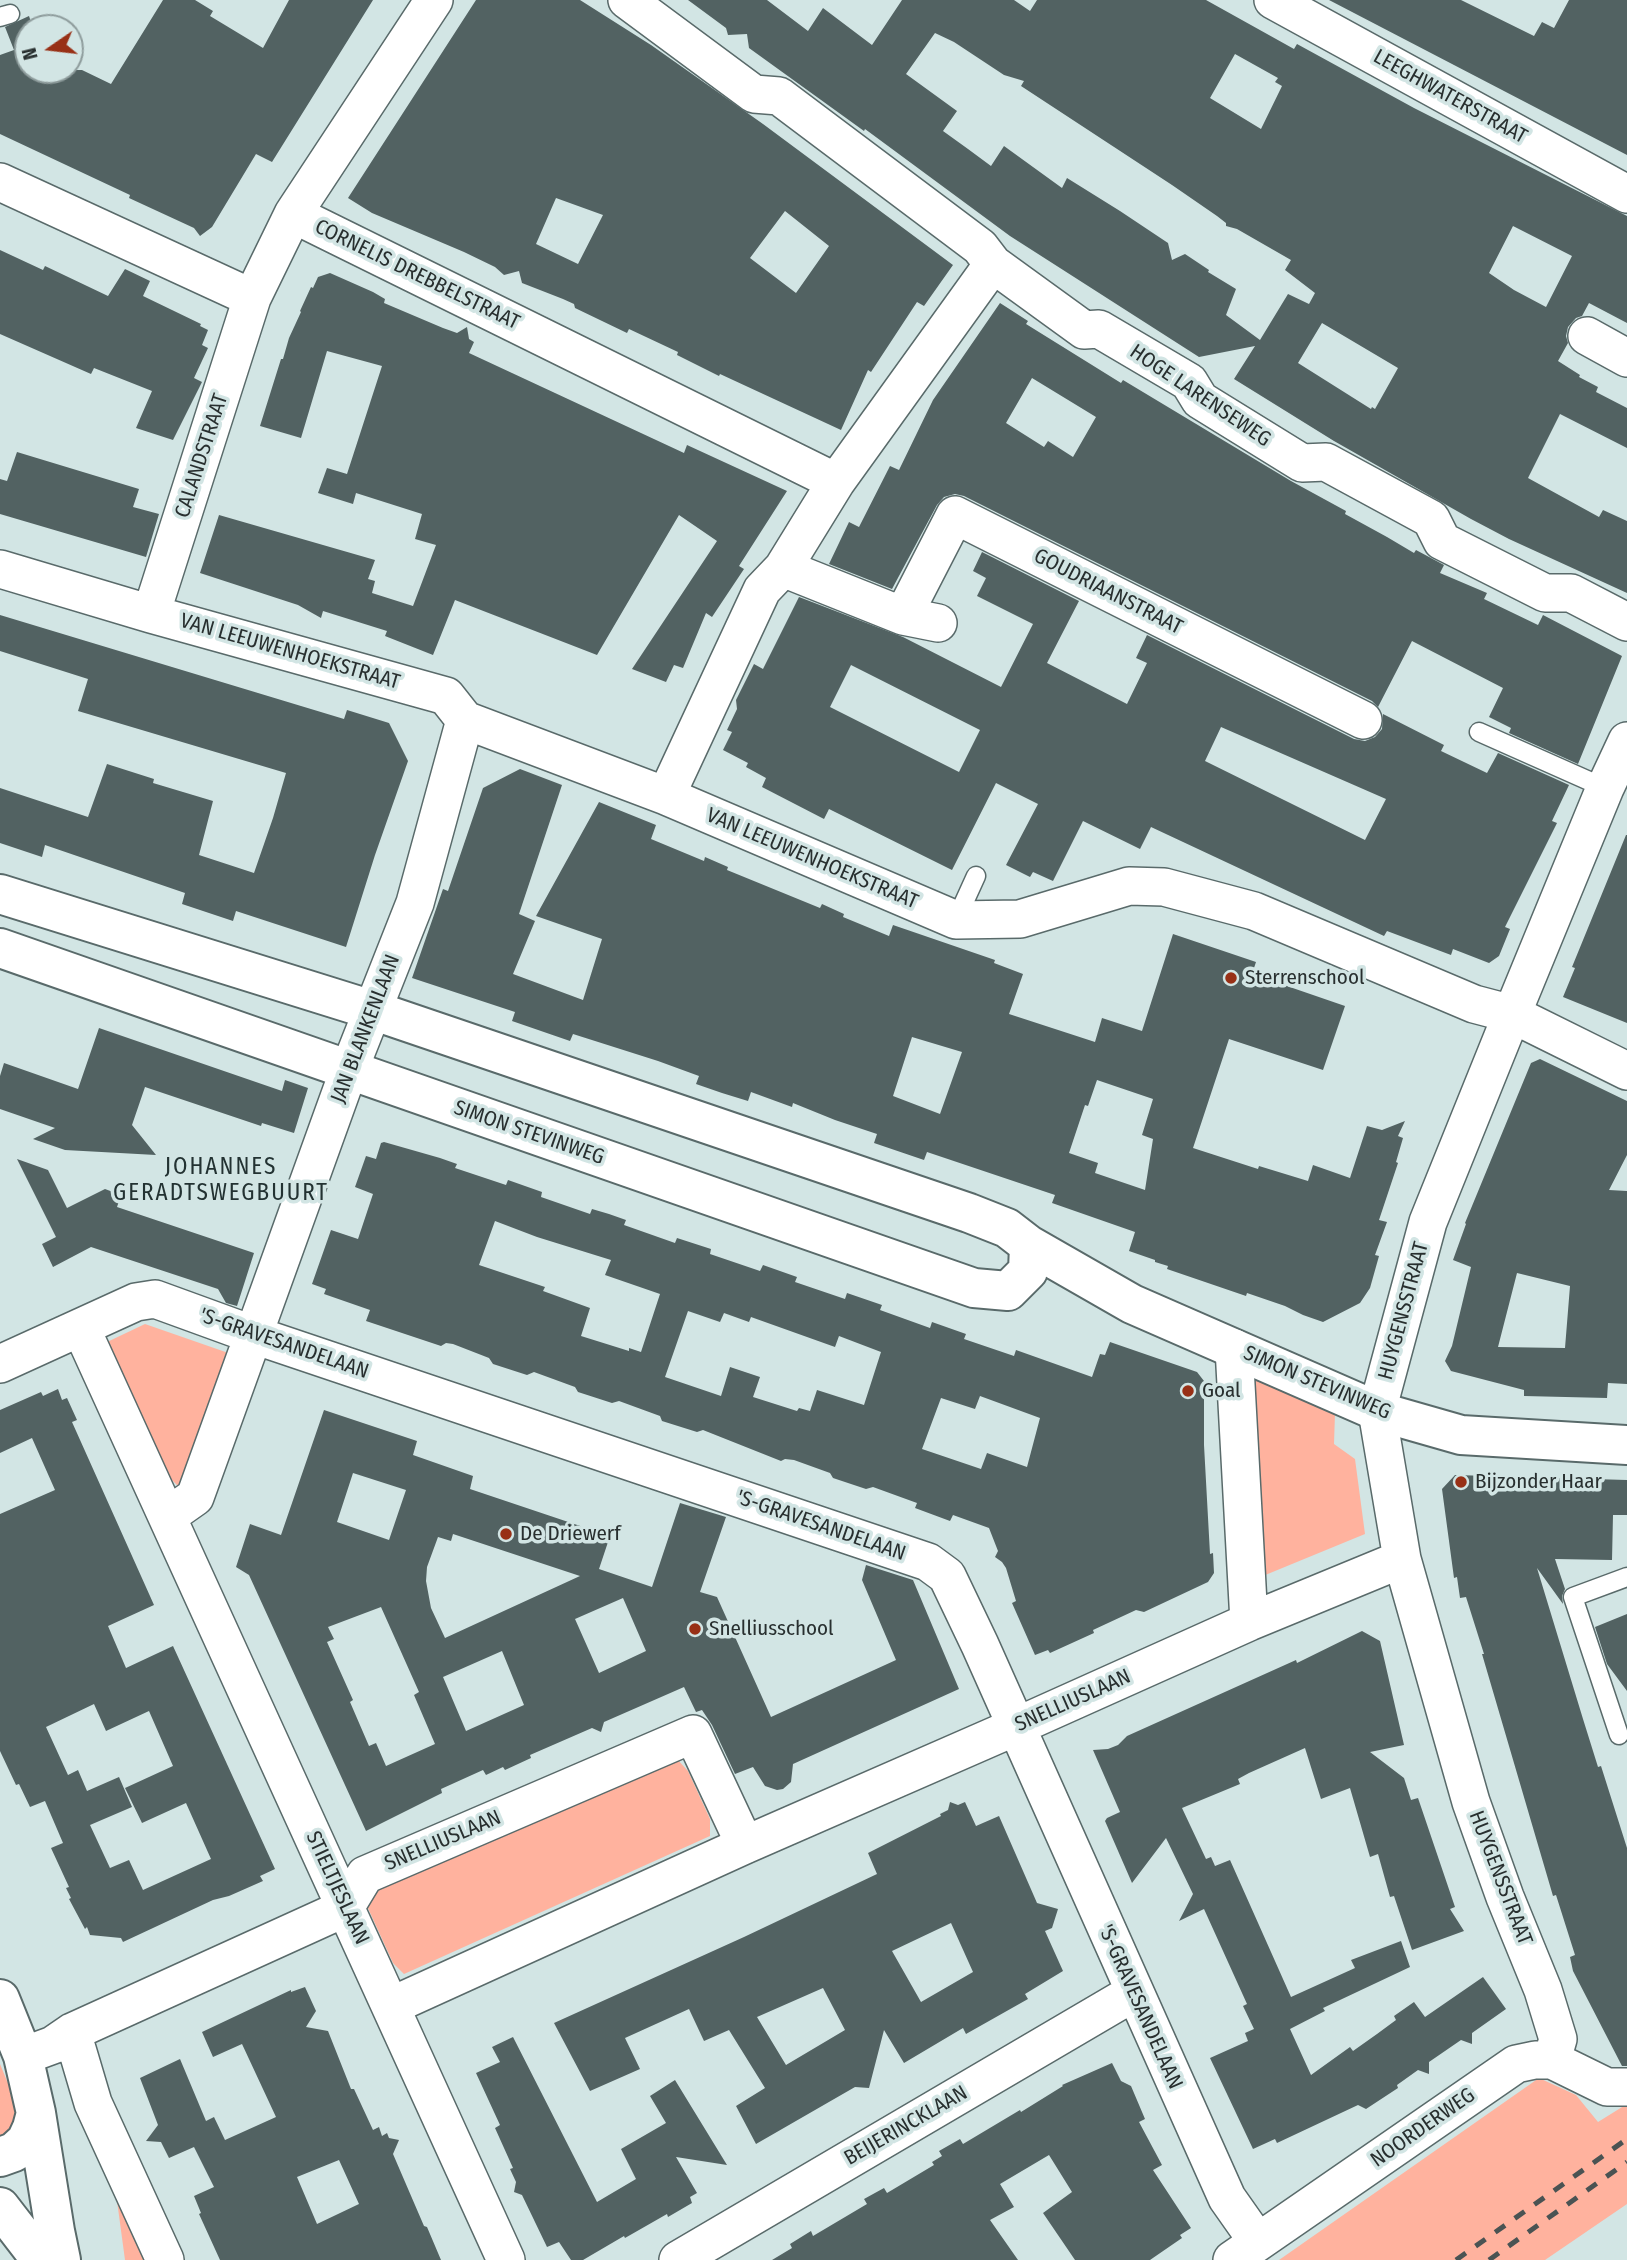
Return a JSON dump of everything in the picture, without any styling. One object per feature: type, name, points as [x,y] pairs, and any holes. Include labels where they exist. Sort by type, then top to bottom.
[{"type":"street","points":[[293,214],[434,0]]},
{"type":"street","name":"HOGE LARENSEWEG","points":[[627,0],[754,94],[779,96],[981,247],[993,264],[1084,330],[1099,329],[1188,382],[1200,400],[1302,463],[1326,463],[1431,519],[1442,541],[1545,593],[1572,593],[1627,622]]},
{"type":"street","name":"LEEGHWATERSTRAAT","points":[[1273,0],[1627,194]]},
{"type":"street","points":[[0,182],[252,298]]},
{"type":"street","name":"CORNELIS DREBBELSTRAAT","points":[[252,298],[293,214],[836,482]]},
{"type":"street","points":[[666,796],[762,590],[783,568],[836,482],[993,264]]},
{"type":"street","name":"CALANDSTRAAT","points":[[151,614],[252,298]]},
{"type":"street","points":[[1587,336],[1627,358]]},
{"type":"street","name":"GOUDRIAANSTRAAT","points":[[783,568],[921,619],[955,515],[1363,720]]},
{"type":"street","name":"VAN LEEUWENHOEKSTRAAT","points":[[0,569],[446,696],[465,720],[666,796],[956,920],[1020,919],[1129,886],[1164,887],[1254,911],[1474,1004],[1512,1014],[1627,1071]]},
{"type":"street","name":"JAN BLANKENLAAN","points":[[254,1335],[349,1070],[415,903],[465,720]]},
{"type":"street","name":"HUYGENSSTRAAT","points":[[1552,2060],[1558,2039],[1543,1990],[1505,1897],[1471,1802],[1402,1559],[1377,1411],[1428,1222],[1605,788],[1627,741]]},
{"type":"street","name":"SIMON STEVINWEG","points":[[0,894],[372,1010],[969,1213],[1007,1228],[1029,1245],[1132,1304],[1377,1411],[1461,1435],[1627,1445]]},
{"type":"street","name":"SIMON STEVINWEG","points":[[0,948],[974,1288],[1008,1291],[1028,1271],[1029,1245]]},
{"type":"street","name":"'S-GRAVESANDELAAN","points":[[0,1364],[136,1302],[155,1299],[254,1335],[928,1562],[947,1576],[980,1644],[1133,1993],[1227,2198],[1245,2251]]},
{"type":"street","name":"STIELTJESLAAN","points":[[81,1328],[506,2260]]},
{"type":"street","points":[[168,1516],[195,1497],[254,1335]]},
{"type":"street","points":[[1234,1348],[1249,1622]]},
{"type":"street","name":"SNELLIUSLAAN","points":[[391,2006],[745,1845],[1249,1622],[1402,1559]]},
{"type":"street","name":"SNELLIUSLAAN","points":[[345,1908],[365,1875],[694,1734],[745,1845]]},
{"type":"street","points":[[8,2025],[52,2045],[72,2032],[345,1908]]},
{"type":"street","name":"BEIJERINCKLAAN","points":[[678,2260],[1133,1993]]},
{"type":"street","points":[[8,2025],[36,2113],[61,2260]]},
{"type":"street","points":[[72,2032],[93,2103],[165,2260]]},
{"type":"street","points":[[1552,2060],[1607,2087],[1627,2087]]},
{"type":"street","name":"NOORDERWEG","points":[[1245,2251],[1516,2064],[1552,2060]]},
{"type":"street","points":[[0,2157],[14,2152],[26,2141],[36,2113]]},
{"type":"street","points":[[0,2207],[41,2260]]},
{"type":"lane","points":[[1479,732],[1605,788]]},
{"type":"lane","points":[[956,920],[976,876]]},
{"type":"lane","points":[[1619,1735],[1573,1597],[1627,1577]]},
{"type":"shaded area","points":[[145,1324],[237,1356],[189,1485],[178,1486],[167,1475],[105,1343]]},
{"type":"shaded area","points":[[1245,1373],[1335,1413],[1334,1444],[1355,1459],[1365,1534],[1258,1578]]},
{"type":"shaded area","points":[[677,1759],[688,1771],[710,1819],[710,1836],[404,1974],[393,1963],[367,1906],[367,1894]]},
{"type":"shaded area","points":[[0,2064],[25,2111],[0,2142]]},
{"type":"shaded area","points":[[1539,2078],[1576,2095],[1598,2122],[1627,2104],[1627,2204],[1545,2260],[1279,2260]]},
{"type":"shaded area","points":[[115,2186],[150,2260],[125,2260]]},
{"type":"building","points":[[163,0],[195,0],[213,11],[210,16],[263,48],[289,0],[373,0],[272,162],[256,154],[212,227],[200,236],[194,228],[129,198],[130,195],[0,134],[0,55],[14,50],[14,84],[84,84],[84,71],[111,84]]},
{"type":"building","points":[[476,0],[580,0],[651,45],[763,124],[953,265],[924,306],[917,302],[871,372],[868,370],[841,430],[720,374],[719,376],[677,355],[678,352],[629,329],[627,333],[575,308],[574,304],[522,283],[519,271],[504,275],[495,267],[372,213],[348,198]],"holes":[[[556,198],[603,215],[578,264],[536,244]],[[785,211],[829,246],[796,293],[750,258]]]},
{"type":"building","points":[[688,0],[767,0],[808,31],[823,8],[872,45],[902,0],[1014,0],[1030,11],[1037,0],[1206,0],[1294,49],[1297,44],[1414,108],[1627,216],[1627,323],[1589,303],[1582,316],[1576,318],[1568,327],[1568,343],[1558,361],[1598,387],[1596,392],[1627,408],[1627,448],[1560,414],[1528,478],[1599,517],[1603,510],[1627,521],[1627,593],[1471,519],[1334,441],[1234,379],[1255,346],[1199,357],[1010,236],[749,48],[747,34],[728,35],[726,28]],"holes":[[[935,33],[954,42],[1004,75],[1024,81],[1021,86],[1172,185],[1217,216],[1226,226],[1237,229],[1291,260],[1285,270],[1315,293],[1309,304],[1288,294],[1260,340],[1226,315],[1236,289],[1185,254],[1172,260],[1168,243],[1067,178],[1062,188],[1004,146],[991,166],[943,131],[957,111],[906,74]],[[1235,54],[1278,78],[1275,82],[1282,86],[1261,129],[1210,98]],[[1513,226],[1572,256],[1546,307],[1489,273]],[[1322,323],[1398,368],[1375,409],[1371,409],[1298,363]]]},
{"type":"building","points":[[1329,0],[1461,0],[1534,36],[1542,22],[1554,28],[1569,0],[1627,0],[1627,155]]},
{"type":"building","points":[[14,23],[14,50],[5,27]]},
{"type":"building","points":[[0,250],[43,270],[45,266],[108,296],[125,269],[150,281],[143,296],[208,330],[202,345],[208,348],[194,378],[202,382],[173,440],[136,428],[152,391],[94,368],[91,374],[0,334]]},
{"type":"building","points":[[330,273],[373,292],[385,299],[384,303],[443,328],[457,333],[467,327],[469,339],[474,342],[469,353],[684,453],[687,445],[787,491],[739,566],[744,569],[712,617],[706,613],[683,668],[674,665],[666,682],[632,669],[717,541],[679,515],[597,655],[455,600],[433,655],[385,636],[387,631],[323,611],[321,618],[298,605],[200,573],[219,515],[375,560],[368,579],[375,581],[372,593],[413,606],[436,545],[415,539],[422,514],[356,493],[353,504],[318,493],[327,468],[347,474],[382,366],[327,351],[301,438],[260,426],[281,359],[300,311],[318,277]]},
{"type":"building","points":[[1000,303],[1028,321],[1026,324],[1121,383],[1123,380],[1414,553],[1416,550],[1444,565],[1440,573],[1487,593],[1484,599],[1538,625],[1543,615],[1622,656],[1578,764],[1509,733],[1511,728],[1489,717],[1503,688],[1412,641],[1378,707],[1372,701],[964,496],[955,494],[944,497],[937,505],[892,589],[829,564],[849,522],[859,527],[890,466],[899,470],[933,400]],"holes":[[[1032,378],[1096,417],[1073,457],[1048,441],[1044,447],[1006,423]]]},
{"type":"building","points":[[17,452],[139,489],[133,507],[159,514],[146,557],[0,514],[0,479],[7,481]]},
{"type":"building","points":[[982,552],[1079,601],[1047,663],[1127,704],[1147,663],[1136,658],[1147,635],[1354,739],[1365,741],[1375,737],[1382,729],[1383,714],[1444,745],[1441,751],[1487,773],[1498,753],[1569,785],[1552,821],[1557,823],[1505,927],[1510,929],[1499,956],[1489,963],[1453,949],[1451,955],[1387,931],[1384,936],[1151,827],[1140,849],[1083,821],[1053,881],[1033,872],[1030,877],[1006,865],[1038,804],[996,783],[952,870],[829,809],[824,819],[762,787],[766,778],[746,767],[748,763],[723,750],[732,732],[727,730],[737,709],[736,700],[754,664],[763,669],[799,597],[903,637],[1001,687],[1033,624],[977,596],[986,578],[973,571]],"holes":[[[851,665],[980,730],[959,772],[830,707]],[[1221,727],[1386,799],[1365,840],[1205,761]]]},
{"type":"building","points":[[0,615],[344,719],[347,710],[389,723],[408,761],[346,947],[236,911],[233,921],[182,904],[185,893],[45,845],[42,857],[0,843],[0,788],[88,817],[107,764],[154,779],[153,783],[213,801],[199,855],[254,873],[286,773],[78,711],[88,679],[0,651]]},
{"type":"building","points":[[520,769],[562,785],[519,914],[535,921],[513,974],[583,1000],[602,939],[536,916],[599,802],[656,825],[651,839],[704,861],[705,857],[728,867],[727,870],[820,908],[822,904],[844,914],[843,917],[889,936],[893,925],[995,960],[994,963],[1023,974],[1009,1014],[1095,1042],[1102,1018],[1142,1031],[1173,934],[1256,962],[1252,974],[1345,1006],[1323,1070],[1229,1039],[1193,1148],[1258,1169],[1259,1166],[1308,1181],[1313,1165],[1350,1178],[1367,1126],[1382,1130],[1405,1121],[1398,1136],[1403,1138],[1396,1162],[1398,1163],[1379,1220],[1387,1222],[1375,1255],[1379,1256],[1370,1288],[1360,1303],[1323,1322],[1247,1293],[1246,1296],[1167,1269],[1168,1266],[1129,1251],[1135,1232],[1052,1203],[1055,1195],[927,1152],[924,1160],[874,1143],[877,1134],[793,1103],[792,1107],[751,1092],[748,1101],[722,1093],[696,1084],[699,1076],[573,1034],[570,1041],[512,1021],[515,1012],[412,978],[443,889],[448,891],[483,788]],"holes":[[[912,1037],[962,1052],[940,1114],[893,1096]],[[1097,1080],[1153,1099],[1142,1135],[1153,1139],[1145,1190],[1095,1173],[1098,1163],[1069,1153],[1085,1105],[1088,1106]]]},
{"type":"building","points":[[1626,835],[1627,1023],[1563,997],[1575,968],[1572,967]]},
{"type":"building","points":[[99,1028],[282,1091],[285,1080],[308,1088],[294,1133],[262,1123],[261,1126],[145,1087],[132,1125],[156,1155],[65,1150],[33,1139],[55,1128],[0,1109],[0,1076],[4,1063],[78,1089]]},
{"type":"building","points":[[1540,1059],[1627,1101],[1627,1155],[1609,1190],[1627,1191],[1627,1384],[1608,1383],[1607,1398],[1524,1396],[1524,1390],[1451,1371],[1445,1361],[1452,1346],[1471,1267],[1453,1260],[1465,1223],[1531,1063]],"holes":[[[1517,1273],[1570,1286],[1565,1348],[1498,1347]]]},
{"type":"building","points":[[381,1143],[440,1158],[457,1164],[455,1168],[506,1185],[508,1180],[542,1192],[541,1197],[590,1214],[592,1209],[609,1214],[626,1220],[624,1225],[675,1243],[677,1238],[711,1249],[710,1254],[760,1271],[763,1265],[797,1277],[795,1282],[845,1299],[847,1293],[882,1305],[880,1310],[930,1328],[932,1322],[966,1334],[964,1339],[1014,1356],[1016,1350],[1092,1377],[1100,1354],[1105,1355],[1110,1342],[1197,1372],[1204,1381],[1204,1445],[1210,1554],[1213,1553],[1214,1573],[1208,1582],[1144,1612],[1136,1610],[1050,1653],[1048,1650],[1035,1655],[1012,1603],[1016,1601],[1006,1568],[995,1557],[998,1551],[989,1528],[953,1515],[950,1521],[915,1508],[917,1503],[873,1487],[866,1489],[833,1478],[830,1473],[794,1460],[781,1461],[703,1430],[697,1432],[662,1421],[660,1416],[619,1401],[612,1403],[578,1392],[575,1387],[534,1372],[527,1375],[493,1364],[489,1358],[453,1344],[446,1343],[441,1346],[366,1321],[370,1310],[324,1294],[326,1289],[312,1284],[331,1230],[358,1239],[373,1194],[355,1187],[366,1156],[376,1159]],"holes":[[[495,1221],[611,1260],[605,1275],[660,1294],[641,1352],[629,1348],[629,1351],[581,1336],[590,1308],[543,1291],[545,1287],[479,1265]],[[688,1311],[720,1322],[724,1313],[749,1322],[751,1317],[835,1347],[839,1336],[881,1352],[864,1405],[817,1390],[810,1411],[799,1408],[797,1411],[753,1397],[760,1377],[730,1367],[721,1396],[665,1377]],[[980,1396],[1040,1418],[1027,1467],[987,1453],[981,1469],[922,1449],[941,1398],[975,1409]]]},
{"type":"building","points":[[17,1159],[48,1170],[67,1208],[105,1189],[121,1195],[117,1207],[254,1253],[237,1306],[226,1303],[218,1289],[91,1247],[53,1267],[42,1244],[56,1237]]},
{"type":"building","points":[[58,1389],[62,1400],[67,1398],[77,1420],[72,1422],[154,1605],[108,1626],[126,1668],[173,1646],[275,1869],[260,1876],[263,1881],[213,1900],[123,1942],[121,1938],[90,1935],[87,1927],[85,1929],[69,1899],[71,1898],[66,1888],[69,1887],[51,1848],[63,1843],[45,1801],[30,1807],[0,1751],[0,1514],[55,1490],[32,1438],[0,1453],[0,1410],[41,1392],[43,1396]],"holes":[[[94,1704],[106,1731],[149,1711],[173,1766],[125,1788],[142,1823],[186,1803],[211,1859],[143,1890],[129,1860],[110,1868],[90,1825],[132,1807],[119,1777],[87,1791],[78,1770],[68,1775],[46,1727]]]},
{"type":"building","points":[[324,1410],[417,1441],[413,1455],[473,1476],[470,1489],[610,1536],[599,1569],[652,1587],[680,1503],[726,1517],[700,1592],[717,1597],[771,1717],[896,1660],[862,1580],[866,1565],[913,1580],[959,1689],[793,1764],[791,1782],[783,1789],[777,1790],[765,1786],[753,1767],[735,1774],[712,1725],[702,1710],[696,1712],[684,1687],[604,1722],[601,1732],[592,1728],[530,1755],[531,1758],[505,1770],[503,1767],[486,1775],[483,1770],[441,1789],[442,1793],[366,1831],[249,1575],[236,1567],[250,1524],[281,1535]],"holes":[[[353,1473],[406,1490],[389,1540],[337,1522]],[[453,1534],[580,1576],[445,1638],[431,1608],[426,1581],[427,1567],[438,1537],[451,1541]],[[623,1598],[646,1651],[599,1673],[575,1619]],[[381,1607],[419,1692],[414,1695],[435,1744],[386,1766],[376,1743],[369,1746],[350,1702],[353,1700],[327,1642],[334,1639],[328,1627]],[[502,1651],[524,1705],[466,1731],[443,1677]]]},
{"type":"building","points":[[1455,1475],[1627,1480],[1627,1515],[1613,1515],[1612,1560],[1555,1559],[1565,1589],[1563,1604],[1537,1568],[1598,1767],[1601,1766],[1627,1848],[1627,2066],[1622,2066],[1573,1971],[1570,1957],[1575,1955],[1556,1895],[1553,1896],[1484,1654],[1466,1597],[1460,1598],[1457,1577],[1454,1578],[1442,1489]]},
{"type":"building","points":[[1627,1614],[1627,1691],[1607,1664],[1595,1627]]},
{"type":"building","points":[[1362,1631],[1380,1641],[1404,1745],[1370,1752],[1404,1778],[1411,1800],[1418,1798],[1455,1907],[1450,1909],[1464,1931],[1412,1950],[1394,1896],[1390,1897],[1378,1854],[1370,1857],[1350,1788],[1321,1799],[1305,1748],[1238,1779],[1240,1784],[1182,1808],[1206,1859],[1211,1857],[1215,1866],[1230,1860],[1291,1997],[1355,1968],[1351,1960],[1401,1941],[1410,1967],[1323,2008],[1325,2011],[1290,2029],[1311,2075],[1350,2047],[1353,2051],[1377,2034],[1396,2020],[1394,2016],[1414,2002],[1425,2017],[1483,1977],[1506,2009],[1472,2033],[1472,2044],[1461,2040],[1429,2062],[1429,2074],[1418,2070],[1397,2085],[1398,2088],[1366,2109],[1358,2105],[1277,2143],[1275,2139],[1253,2149],[1210,2058],[1248,2041],[1245,2033],[1254,2029],[1243,2006],[1247,2004],[1204,1909],[1179,1921],[1193,1894],[1166,1838],[1132,1883],[1105,1821],[1120,1812],[1093,1750],[1118,1745],[1127,1736],[1296,1660],[1297,1663]]},
{"type":"building","points":[[950,1802],[958,1805],[965,1802],[976,1826],[999,1816],[1037,1903],[1058,1909],[1052,1928],[1045,1931],[1063,1971],[1025,1994],[1028,1999],[966,2034],[963,2028],[904,2063],[884,2030],[869,2088],[855,2087],[756,2144],[736,2106],[765,2088],[729,2030],[704,2041],[689,2009],[625,2038],[640,2069],[590,2091],[554,2023],[877,1874],[868,1853],[948,1810]],"holes":[[[951,1923],[973,1972],[921,2002],[892,1951]],[[823,1988],[845,2030],[786,2065],[757,2017]]]},
{"type":"building","points":[[305,1987],[316,2011],[306,2027],[328,2031],[351,2089],[354,2089],[373,2130],[379,2127],[382,2136],[387,2133],[389,2138],[399,2140],[393,2154],[441,2260],[220,2260],[199,2214],[201,2213],[194,2196],[214,2187],[194,2147],[169,2158],[161,2142],[146,2141],[158,2125],[140,2078],[180,2059],[206,2121],[214,2117],[225,2140],[276,2117],[242,2044],[213,2057],[202,2032]],"holes":[[[339,2160],[359,2204],[317,2224],[297,2177]]]},
{"type":"building","points":[[513,2037],[597,2202],[636,2179],[621,2149],[666,2123],[650,2096],[675,2080],[727,2165],[676,2157],[697,2193],[690,2197],[692,2203],[625,2238],[624,2236],[583,2260],[571,2260],[559,2242],[547,2247],[522,2195],[514,2192],[516,2182],[510,2169],[513,2168],[495,2128],[500,2125],[476,2073],[500,2062],[492,2047]]},
{"type":"building","points":[[1112,2063],[1121,2081],[1131,2086],[1145,2119],[1139,2122],[1162,2165],[1153,2170],[1191,2228],[1180,2235],[1182,2238],[1150,2260],[1075,2260],[1043,2213],[1072,2192],[1049,2155],[1000,2184],[1014,2207],[990,2220],[1018,2260],[772,2260],[792,2248],[790,2244],[811,2231],[813,2236],[867,2204],[864,2199],[884,2188],[887,2193],[934,2165],[932,2162],[942,2156],[939,2151],[960,2139],[963,2144],[1020,2110],[1021,2112],[1062,2085]]},
{"type":"railway","points":[[1456,2260],[1627,2139]]},
{"type":"railway","points":[[1489,2260],[1627,2162]]},
{"type":"place","name":"Sterrenschool","points":[[1231,978]]},
{"type":"place","name":"Goal","points":[[1188,1391]]},
{"type":"place","name":"Bijzonder Haar","points":[[1461,1482]]},
{"type":"place","name":"De Driewerf","points":[[506,1534]]},
{"type":"place","name":"Snelliusschool","points":[[695,1629]]},
{"type":"district","name":"JOHANNES GERADTSWEGBUURT","points":[[221,1181]]}]
